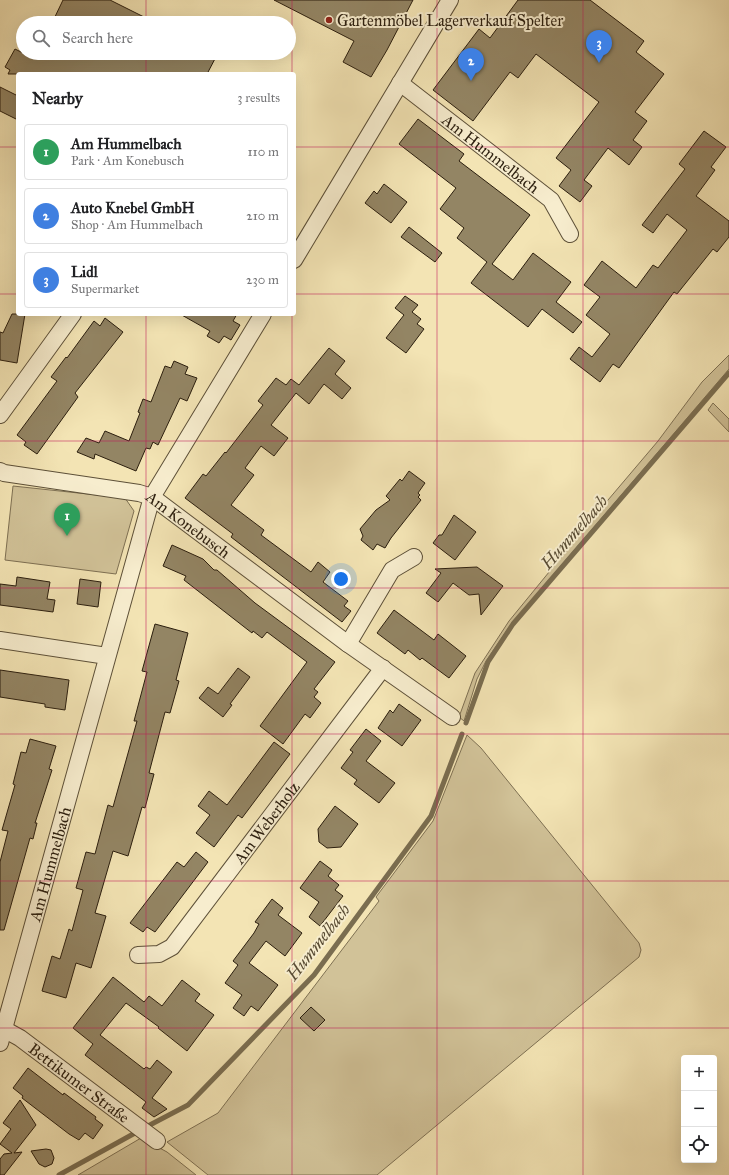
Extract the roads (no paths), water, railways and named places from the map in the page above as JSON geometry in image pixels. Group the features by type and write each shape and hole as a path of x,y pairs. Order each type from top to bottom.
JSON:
{"street":[{"path":"296,257 450,0"},
{"name":"Am Hummelbach","path":"400,83 551,200 570,234"},
{"path":"0,415 72,316"},
{"name":"Am Hummelbach","path":"1,1033 152,497 262,316"},
{"name":"Am Konebusch","path":"0,470 4,473 139,493 152,497 348,644 452,717"},
{"path":"348,644 392,570 414,557"},
{"path":"0,640 107,656"},
{"name":"Am Weberholz","path":"138,955 159,954 172,947 383,668"},
{"name":"Bettikumer Straße","path":"1,1033 20,1038 156,1141"}],"waterway":[{"name":"Hummelbach","path":"466,723 488,662 513,624 729,373"},
{"name":"Hummelbach","path":"146,1127 188,1105 314,975 431,816 462,734"},
{"name":"Hummelbach","path":"59,1175 135,1133"}],"place":[{"name":"Gartenmöbel Lagerverkauf Spelter","path":"329,20"},
{"name":"Lidl","path":"599,63"},
{"name":"Auto Knebel GmbH","path":"471,81"},
{"name":"Am Hummelbach","path":"67,536"}]}
